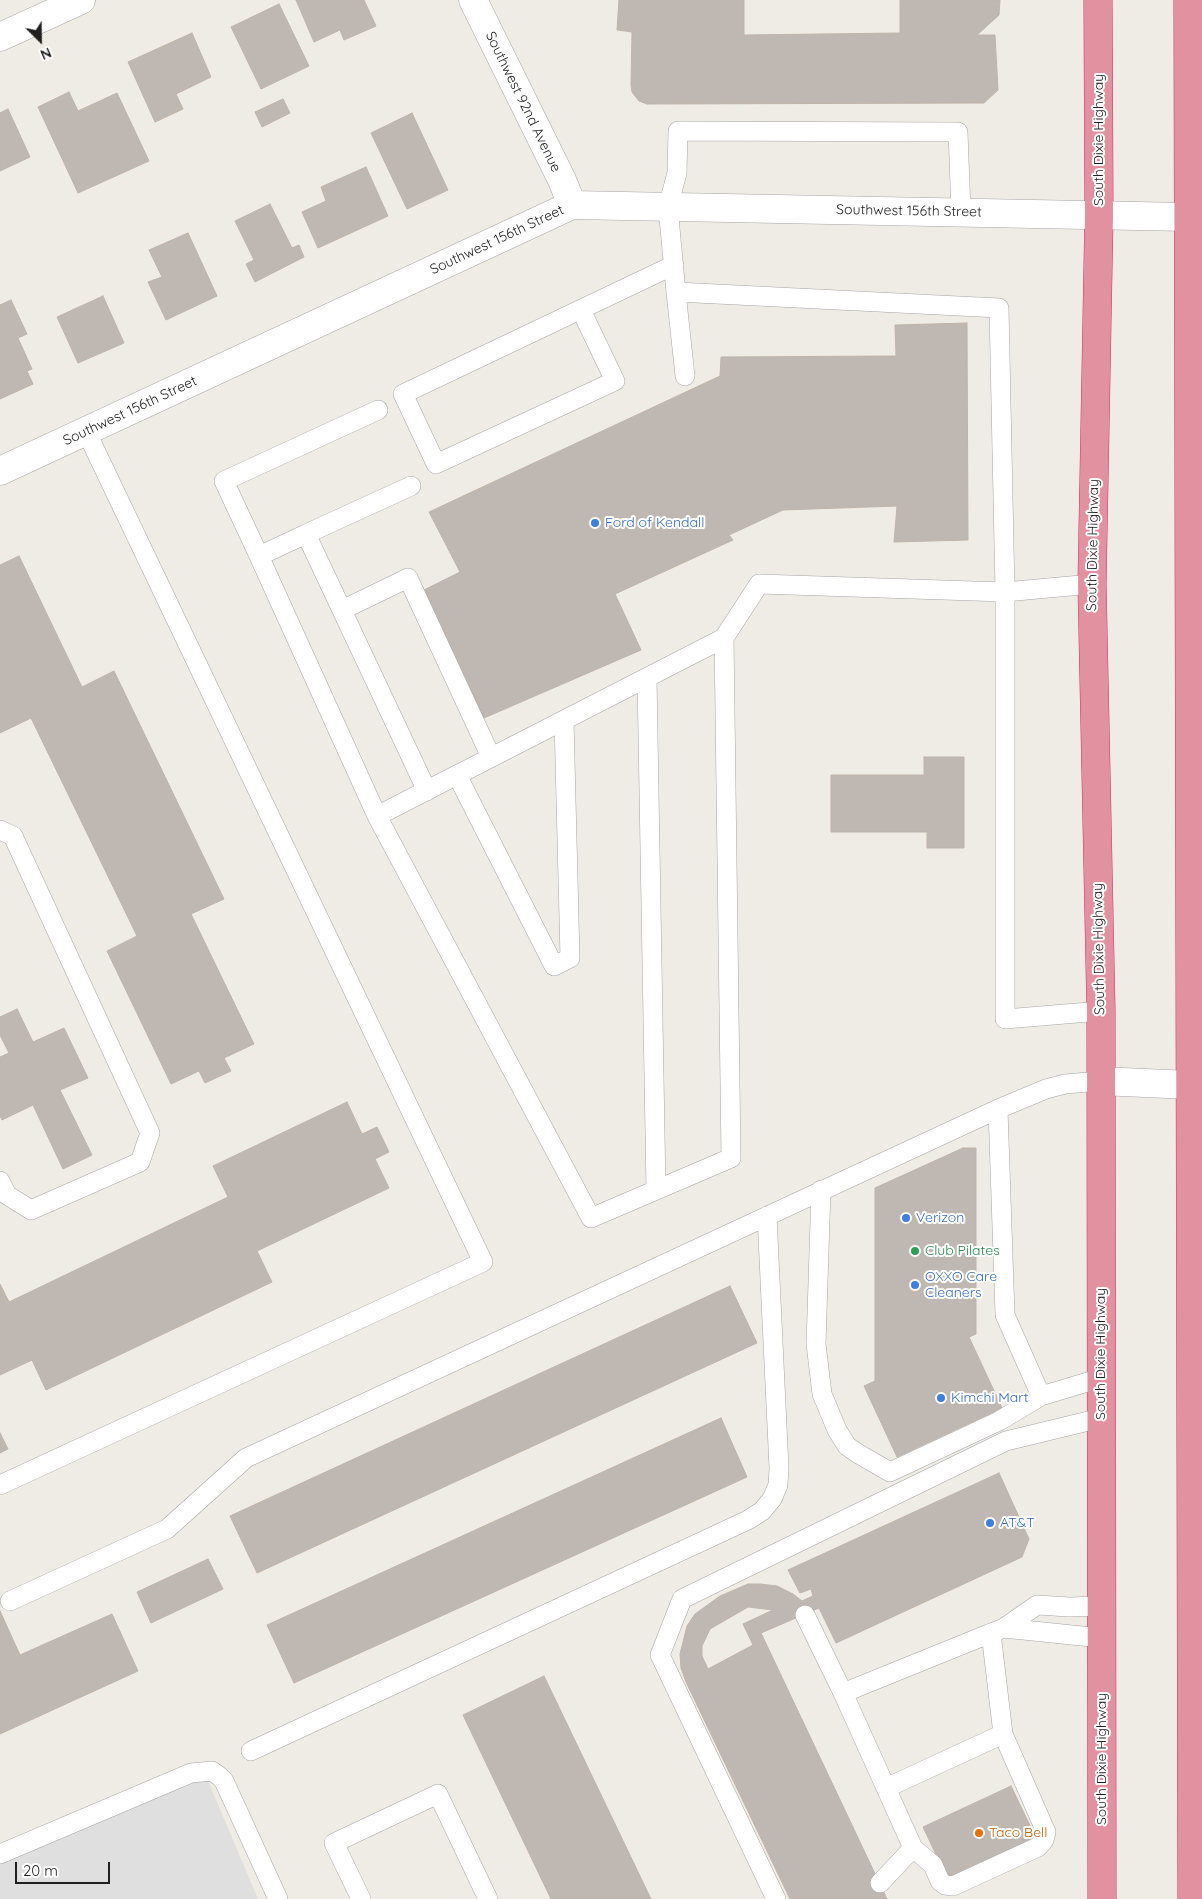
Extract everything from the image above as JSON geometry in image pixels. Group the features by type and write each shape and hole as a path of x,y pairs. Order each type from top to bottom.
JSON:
{"highway":[{"name":"South Dixie Highway","path":"1098,0 1099,214 1092,584 1100,1011 1102,1899"},
{"path":"1188,0 1192,1898"}],"street":[{"path":"0,37 81,0"},
{"name":"Southwest 92nd Avenue","path":"473,0 562,180 572,205"},
{"name":"Southwest 156th Street","path":"0,471 572,205 1188,217"},
{"path":"1100,1081 1190,1085"}],"lane":[{"path":"685,376 668,207 678,173 678,131 958,132 961,212"},
{"path":"581,310 614,381 436,464 403,394 674,265"},
{"path":"676,292 999,308 1005,592 1005,1019 1100,1011"},
{"path":"378,410 224,481 377,816 591,1218 731,1158 724,638"},
{"path":"0,1485 483,1262 86,431"},
{"path":"259,556 411,486"},
{"path":"306,534 426,791"},
{"path":"342,610 408,578 491,757"},
{"path":"377,816 724,638 759,584 1005,592 1092,584"},
{"path":"647,678 656,1190"},
{"path":"457,775 554,966 570,958 564,720"},
{"path":"0,830 13,836 150,1133 140,1162 31,1210 7,1195 0,1181"},
{"path":"10,1601 167,1528 246,1458 998,1109 1046,1089 1065,1084 1100,1081"},
{"path":"998,1109 1005,1315 1041,1396"},
{"path":"821,1190 816,1344 822,1394 836,1430 847,1446 890,1472 999,1421 1041,1396 1101,1378"},
{"path":"251,1751 748,1520 762,1511 772,1499 778,1485 779,1468 767,1216"},
{"path":"776,1899 660,1655 682,1599 1006,1441 1101,1418"},
{"path":"844,1693 997,1630 1037,1605 1101,1606"},
{"path":"805,1615 844,1693 913,1848 933,1866 940,1881 945,1885 953,1886 1038,1847 1044,1840 1046,1832 1003,1734 997,1630"},
{"path":"997,1630 1101,1638"},
{"path":"886,1788 1003,1734"},
{"path":"0,1854 191,1773 212,1771 224,1781 278,1899"},
{"path":"361,1899 334,1842 438,1794 488,1899"},
{"path":"880,1883 913,1848"}],"shaded area":[{"path":"203,1769 258,1899 0,1899 0,1855"}],"building":[{"path":"296,0 364,0 376,26 344,40 340,30 314,42"},
{"path":"619,0 744,0 744,35 900,33 900,0 1000,0 999,15 977,35 995,35 998,90 984,103 647,104 639,101 632,92 632,32 617,30"},
{"path":"279,4 309,66 261,89 231,27"},
{"path":"192,33 211,77 176,94 183,109 155,122 128,62"},
{"path":"69,92 78,111 117,93 149,161 78,193 38,107"},
{"path":"283,99 290,113 262,127 255,112"},
{"path":"8,109 30,157 0,171 0,113"},
{"path":"412,113 448,190 407,209 371,133"},
{"path":"366,167 388,216 318,248 302,212 326,201 321,187"},
{"path":"270,204 292,248 299,245 304,257 255,282 246,264 254,260 235,221"},
{"path":"188,233 217,296 166,320 148,282 162,277 149,250"},
{"path":"103,296 124,343 78,363 57,317"},
{"path":"11,300 27,334 18,338 32,369 27,371 33,384 0,399 0,305"},
{"name":"Ford of Kendall","path":"967,323 968,540 894,542 897,506 783,510 729,535 733,540 615,594 641,650 484,718 422,591 460,572 429,512 720,376 721,357 896,356 895,325"},
{"path":"19,556 82,687 114,671 224,899 191,914 254,1044 224,1058 231,1071 205,1083 199,1071 171,1084 107,951 137,936 31,718 0,733 0,565"},
{"path":"924,757 964,757 964,848 927,848 927,832 831,832 831,775 924,775"},
{"path":"17,1009 33,1042 64,1028 88,1078 60,1090 92,1155 63,1169 33,1105 2,1120 0,1116 0,1057 9,1053 0,1035 0,1017"},
{"path":"347,1102 362,1134 377,1127 389,1152 375,1159 389,1188 257,1251 272,1282 46,1390 32,1360 0,1375 0,1284 9,1302 228,1197 213,1166"},
{"path":"963,1148 976,1148 976,1334 969,1337 1002,1408 897,1457 864,1386 875,1381 875,1188"},
{"path":"730,1286 757,1343 257,1573 230,1516"},
{"path":"721,1418 747,1477 294,1683 267,1625"},
{"path":"0,1433 8,1449 0,1453"},
{"path":"999,1473 1029,1539 1022,1557 836,1643 819,1608 761,1633 887,1899 790,1899 681,1668 680,1654 687,1626 695,1614 720,1596 748,1584 760,1584 777,1586 802,1601 813,1596 811,1589 800,1593 788,1570","holes":["748,1607 773,1610 743,1624 753,1645 708,1669 702,1656 702,1646 710,1629"]},
{"path":"208,1559 223,1589 151,1623 137,1592"},
{"path":"0,1611 20,1655 112,1614 138,1671 0,1734"},
{"path":"544,1676 651,1899 551,1899 463,1715"},
{"name":"Taco Bell","path":"1011,1786 1036,1838 948,1880 923,1827"}],"place":[{"name":"Ford of Kendall","path":"595,523"},
{"name":"Verizon","path":"906,1218"},
{"name":"Club Pilates","path":"915,1251"},
{"name":"OXXO Care Cleaners","path":"915,1285"},
{"name":"Kimchi Mart","path":"941,1398"},
{"name":"AT&T","path":"990,1523"},
{"name":"Taco Bell","path":"979,1833"}]}
